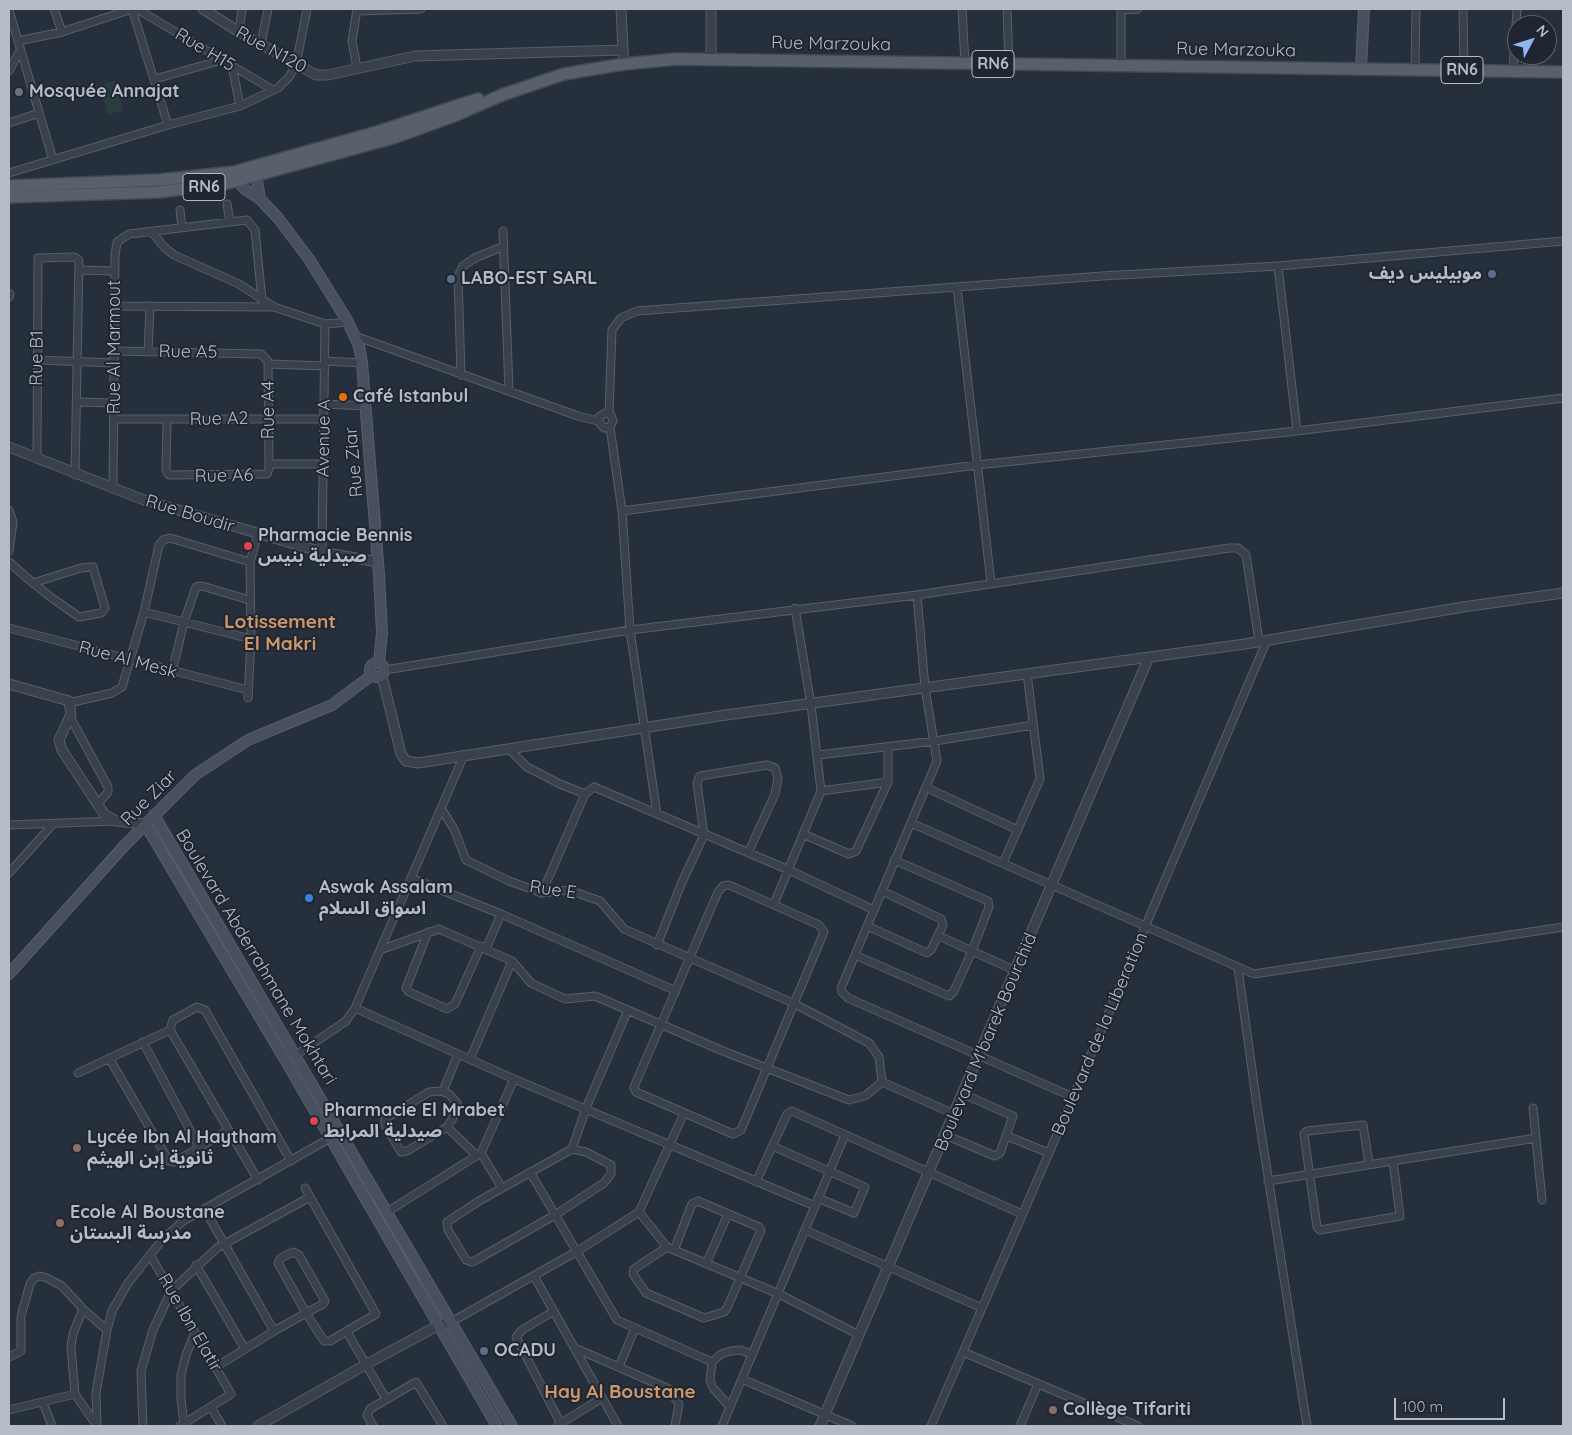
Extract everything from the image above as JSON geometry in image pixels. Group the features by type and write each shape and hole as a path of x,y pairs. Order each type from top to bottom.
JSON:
{"main road":[{"path":"1361,68 1364,9"},
{"name":"Rue Marzouka","path":"624,64 676,59 1361,68"},
{"name":"RN6","path":"256,172 378,132 413,131 462,113 502,95 564,74 624,64"},
{"name":"RN6","path":"1361,68 1563,72"},
{"name":"RN6","path":"9,197 175,191 256,172 393,132 491,95 502,95"},
{"path":"256,172 260,199"},
{"name":"RN6","path":"9,186 236,177"},
{"name":"Rue Ziar","path":"9,974 144,824 189,780 226,753 248,740 332,705 379,671 382,627 378,562 362,363 356,336 309,260 260,199 236,177"},
{"name":"Boulevard Abderrahmane Mokhtari","path":"154,815 512,1426"},
{"name":"Boulevard Abderrahmane Mokhtari","path":"144,824 233,972 497,1426"},
{"path":"205,925 216,918"},
{"path":"233,972 243,966"}],"street":[{"path":"54,9 62,32"},
{"path":"18,42 62,32 132,9 168,125"},
{"name":"Rue H15","path":"137,9 273,90"},
{"name":"Rue N120","path":"203,9 239,32 316,75 328,75 357,68"},
{"path":"239,32 242,9"},
{"path":"261,44 268,9"},
{"path":"9,174 168,125 240,106 283,85 296,65 307,9"},
{"path":"421,9 357,10 352,41 357,68 408,56 623,50"},
{"path":"621,9 624,64"},
{"path":"711,9 711,60"},
{"path":"962,9 965,62"},
{"path":"1007,9 1009,64"},
{"path":"1121,66 1121,9 1138,9"},
{"path":"1415,69 1416,9"},
{"path":"1463,9 1464,70"},
{"path":"1513,71 1517,9"},
{"path":"9,10 19,52 54,160"},
{"path":"9,71 19,52"},
{"path":"155,79 222,60"},
{"path":"232,66 240,106"},
{"path":"9,123 39,113"},
{"path":"227,204 230,222"},
{"path":"180,210 182,227"},
{"path":"262,300 253,225 247,220 152,232 164,247 174,255 239,284 262,300 274,307 325,324 348,322"},
{"path":"503,231 509,390"},
{"name":"Rue Al Marmout","path":"113,489 115,271 117,242 129,234 152,232"},
{"path":"658,814 630,630 622,511 610,427 613,421 609,414 611,334 618,322 627,314 637,311 682,306 957,286 1278,266 1563,240"},
{"path":"461,375 458,276 463,266 475,258 504,246"},
{"name":"Rue B1","path":"37,459 38,258 74,257 79,260 79,270"},
{"path":"1278,266 1297,431"},
{"path":"75,475 78,402 79,270 115,271"},
{"path":"957,286 991,583"},
{"path":"115,306 256,309 274,307"},
{"path":"148,352 150,306"},
{"name":"Avenue A","path":"322,552 325,324"},
{"path":"356,336 461,375 509,390 578,416 598,421 602,428 610,427"},
{"name":"Rue A5","path":"114,350 261,354"},
{"name":"Rue A4","path":"261,354 269,364 269,467"},
{"path":"38,360 114,364"},
{"path":"269,364 362,363"},
{"path":"622,511 977,465 1297,431 1563,398"},
{"path":"78,402 115,403"},
{"path":"324,404 366,406"},
{"path":"598,421 603,414 609,414"},
{"name":"Rue A2","path":"115,419 324,419"},
{"name":"Rue A6","path":"167,420 166,470 168,474 174,476 261,476 267,474 269,467 323,464"},
{"name":"Rue Boudir","path":"10,449 113,489 258,534 322,552 378,562"},
{"path":"9,510 13,522 9,551"},
{"path":"144,612 251,639 250,562 258,534"},
{"path":"9,684 55,696 69,703 118,690 123,685 144,612 159,545 165,539 170,538 250,562"},
{"path":"1263,641 1246,555 1238,548 1144,559 917,595 795,608 630,630 379,671 399,747 404,759 418,763 1027,673 1263,641 1463,607 1563,593"},
{"path":"9,562 33,583 79,617 101,613 105,608 93,567 81,568 33,583"},
{"path":"172,672 192,595 199,586 250,600"},
{"path":"917,595 925,688 935,741 936,761 927,788 894,860 841,988 844,996 1073,1097"},
{"path":"774,904 821,791 811,705 795,608"},
{"name":"Rue Al Mesk","path":"9,628 248,694 251,639"},
{"name":"Boulevard de la Liberation","path":"930,1426 1073,1097 1263,641"},
{"name":"Boulevard M'barek Bourchid","path":"820,1426 980,1057 1149,657"},
{"path":"1003,863 1040,779 1027,673"},
{"path":"69,703 70,718 108,787 108,792 97,805"},
{"path":"70,718 60,738 60,746 97,805 104,814 116,821"},
{"path":"818,755 935,741 1032,725"},
{"path":"803,834 846,853 855,852 888,782 888,747"},
{"path":"509,749 527,767 585,794"},
{"path":"296,1055 346,1021 355,1008 442,810 464,755"},
{"path":"657,944 682,882 704,835 697,783 699,777 772,766 776,770 778,778 775,794 748,853"},
{"path":"821,791 888,782"},
{"path":"542,892 585,794 590,788 595,788 789,870 874,910"},
{"path":"927,788 1018,830"},
{"name":"Rue E","path":"442,810 454,829 466,860 509,881 542,892 575,891 600,901 624,929 793,1003 869,1043 879,1058 882,1082"},
{"path":"9,825 116,821 144,824"},
{"path":"911,823 1254,974 1563,927"},
{"path":"9,873 53,824"},
{"path":"855,956 949,996 953,993 972,951 989,907 988,901 894,860"},
{"path":"9,865 17,864"},
{"path":"411,878 500,914 676,991"},
{"path":"723,886 736,886 774,904 819,925 824,930 741,1130 730,1134 635,1090 635,1083 659,1024 676,991 718,892 723,886"},
{"path":"867,926 927,953 932,950 944,925 941,919 882,891"},
{"path":"428,932 406,988 409,992 447,1009 455,1004 500,914"},
{"path":"380,950 439,928 512,961 531,983 562,998 570,1000 595,996 659,1024 849,1100 865,1096 882,1082 954,1114"},
{"path":"939,936 1016,971"},
{"path":"470,1059 512,961"},
{"path":"1238,968 1268,1181 1306,1426"},
{"path":"258,1180 170,1030 173,1020 196,1007 205,1010 292,1161"},
{"path":"355,1008 514,1079 815,1206"},
{"path":"572,1149 608,1162 612,1170 601,1186 478,1259 468,1262 448,1230 447,1222 502,1188 572,1149 586,1108 628,1010"},
{"path":"78,1073 170,1030"},
{"path":"143,1042 199,1147"},
{"path":"444,1091 458,1054"},
{"path":"109,1058 169,1161 175,1162 228,1130"},
{"path":"387,1212 479,1155 514,1079"},
{"path":"444,1091 450,1094 457,1103 456,1110 447,1127 404,1152 398,1149 384,1121 429,1092 444,1091"},
{"path":"945,1135 995,1156 1000,1153 1013,1116 963,1094"},
{"path":"1533,1108 1542,1200"},
{"path":"756,1182 790,1111 1022,1214"},
{"path":"258,1426 365,1365 439,1326 451,1322 534,1276 639,1212 684,1113"},
{"path":"1369,1164 1363,1125 1307,1132 1303,1138 1317,1227 1324,1231 1400,1216 1393,1160"},
{"path":"447,1127 479,1155 502,1188"},
{"path":"97,1426 96,1393 112,1311 128,1283 163,1239 183,1221 341,1132"},
{"path":"722,1426 845,1135"},
{"path":"1007,1136 1049,1153"},
{"path":"1268,1181 1536,1138"},
{"path":"772,1146 864,1186 856,1211 851,1214 818,1198"},
{"path":"530,1172 617,1320 712,1362"},
{"path":"216,1367 274,1331 306,1313 323,1304 325,1299 299,1255 295,1252 281,1258 278,1263 306,1313 324,1341 330,1341 374,1316 376,1310 306,1188"},
{"path":"143,1426 140,1395 143,1364 153,1330 171,1291 196,1265 224,1244 310,1197"},
{"path":"698,1201 759,1227 761,1230 724,1312 701,1318 646,1293 633,1274 634,1268 670,1248 694,1202 698,1201"},
{"path":"205,1210 274,1331"},
{"path":"639,1212 670,1248 779,1294 859,1335"},
{"path":"706,1264 728,1214"},
{"path":"805,1230 982,1308"},
{"name":"Rue Ibn Elatir","path":"150,1255 230,1391 229,1397 211,1408"},
{"path":"196,1265 245,1349"},
{"path":"9,1356 21,1351 23,1307 30,1284 34,1278 40,1276 62,1286 83,1312 107,1330"},
{"path":"534,1276 618,1426"},
{"path":"554,1311 522,1330 516,1337 559,1425 602,1398"},
{"path":"83,1312 71,1347 75,1394 97,1426"},
{"path":"618,1368 635,1328"},
{"path":"347,1332 386,1399"},
{"path":"195,1333 186,1355 182,1375 180,1399 182,1425 211,1408 222,1426"},
{"path":"576,1350 669,1389 679,1404 675,1426"},
{"path":"730,1407 714,1388 710,1380 712,1362 721,1354 731,1351 740,1350 752,1354"},
{"path":"963,1352 1138,1426"},
{"path":"742,1379 852,1426"},
{"path":"373,1426 368,1412 416,1382 443,1426"},
{"path":"1020,1426 1038,1384"},
{"path":"9,1410 75,1394"},
{"path":"44,1403 52,1426"},
{"path":"1113,1426 1117,1417"}],"shaded area":[{"path":"115,81 123,110 108,115 99,85"}],"place":[{"name":"Mosquée Annajat","path":"19,92"},
{"name":"موبيليس ديف","path":"1492,274"},
{"name":"LABO-EST SARL","path":"451,279"},
{"name":"Café Istanbul","path":"343,397"},
{"name":"Pharmacie Bennis صيدلية بنيس","path":"248,546"},
{"name":"Aswak Assalam اسواق السلام","path":"309,898"},
{"name":"Pharmacie El Mrabet صيدلية المرابط","path":"314,1121"},
{"name":"Lycée Ibn Al Haytham ثانوية إبن الهيثم","path":"77,1148"},
{"name":"Ecole Al Boustane مدرسة البستان","path":"60,1223"},
{"name":"OCADU","path":"484,1351"},
{"name":"Collège Tifariti","path":"1053,1410"}],"district":[{"name":"Lotissement El Makri","path":"280,633"},
{"name":"Hay Al Boustane","path":"620,1392"}]}
